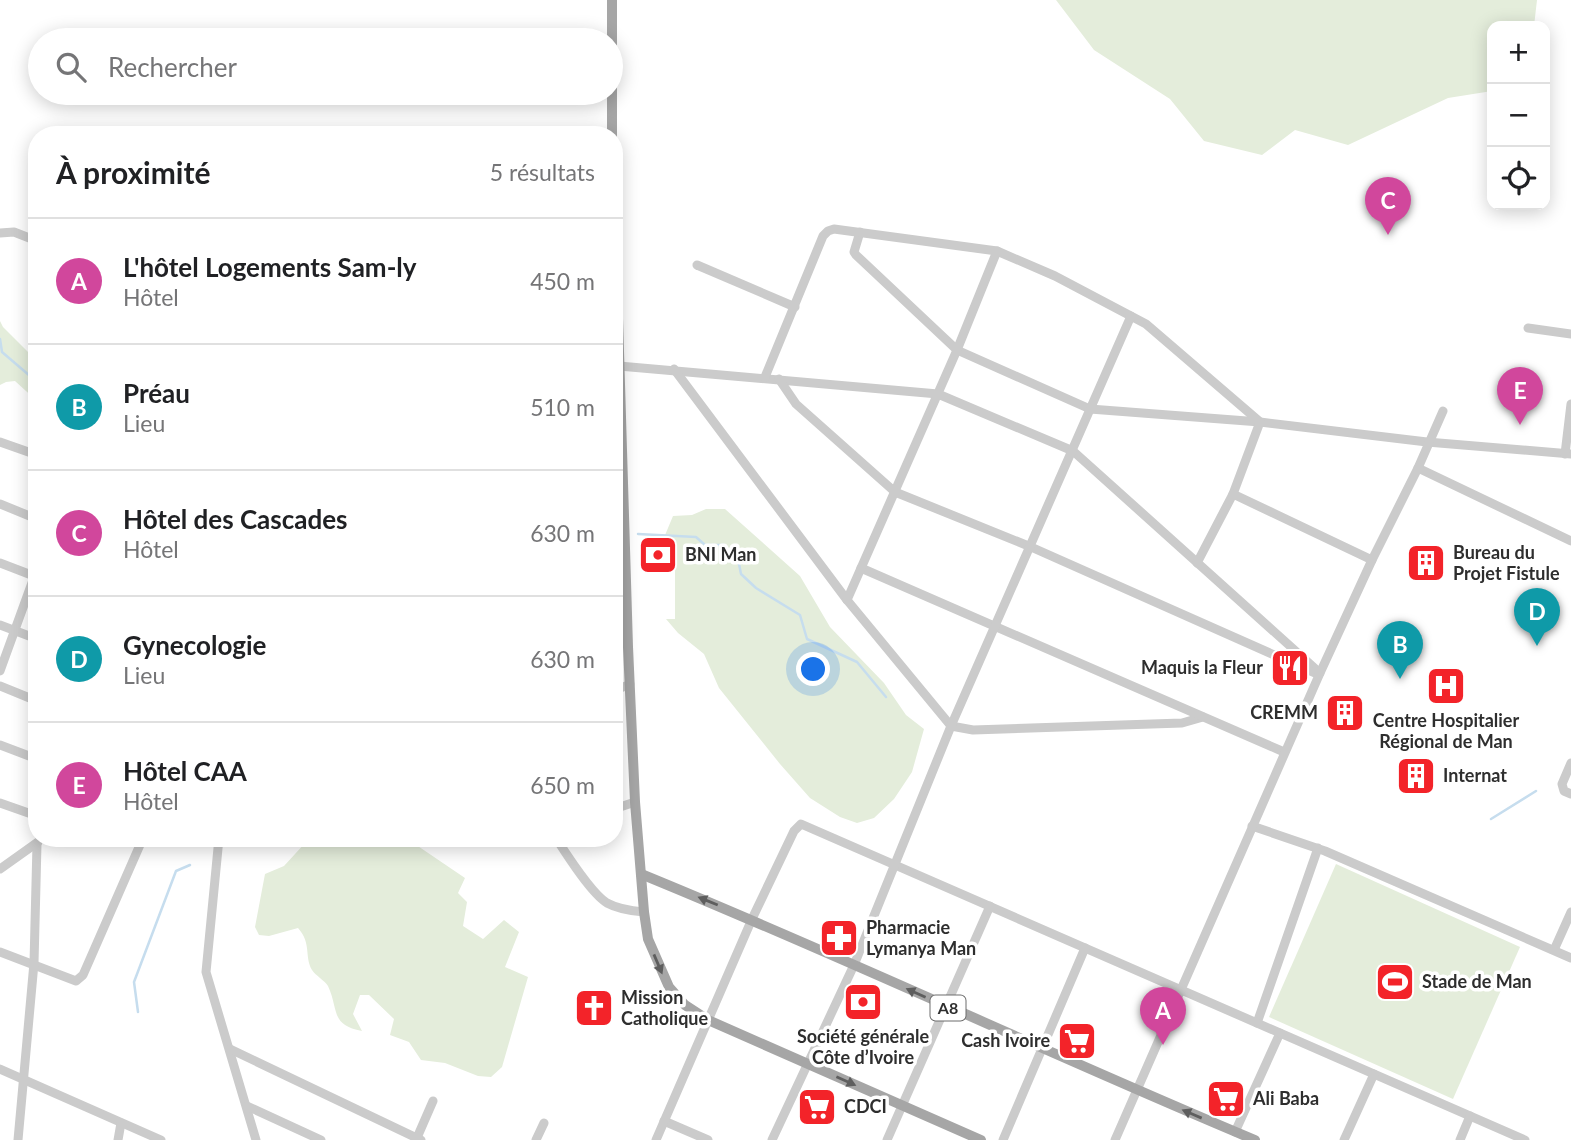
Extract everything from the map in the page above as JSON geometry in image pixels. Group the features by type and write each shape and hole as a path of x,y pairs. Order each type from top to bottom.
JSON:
{"main road":[{"path":"612,0 612,28"},
{"path":"612,105 612,126"},
{"path":"623,575 635,802 644,912 648,939 669,988 685,1005 708,1020 981,1140"},
{"name":"A8","path":"641,874 752,919 1233,1136 1255,1140"}],"street":[{"path":"765,377 824,236 834,229 997,251 1055,276 1146,324 1260,422"},
{"path":"0,233 15,232 28,237"},
{"path":"860,232 854,252 856,255 957,350 1090,409 1260,422 1427,442 1568,454 1571,404"},
{"path":"847,600 957,350 997,251"},
{"path":"697,265 795,307"},
{"path":"772,1140 854,965 951,726 1131,316"},
{"path":"1528,328 1571,334"},
{"path":"623,366 938,394 1073,451 1320,674"},
{"path":"674,369 847,600 951,726 974,730 1182,723 1203,717"},
{"path":"779,379 796,404 895,492 1031,547 1320,674"},
{"path":"1115,1140 1284,752 1443,411"},
{"path":"1198,563 1233,494 1260,422"},
{"path":"0,442 28,452"},
{"path":"1418,468 1571,541"},
{"path":"1233,494 1372,560"},
{"path":"0,504 28,515"},
{"path":"0,564 28,571"},
{"path":"861,568 1284,752"},
{"path":"0,671 28,596"},
{"path":"0,625 28,636"},
{"path":"623,687 630,684"},
{"path":"0,686 28,697"},
{"path":"0,745 28,756"},
{"path":"1571,763 1562,783 1564,791 1571,794"},
{"path":"623,806 635,802"},
{"path":"0,803 28,813"},
{"path":"656,1140 752,919 799,824 897,864 1525,1140"},
{"path":"1252,826 1318,848 1571,958"},
{"path":"0,869 31,847"},
{"path":"18,1140 34,963 39,847"},
{"path":"0,952 76,981 83,975 139,847"},
{"path":"218,847 206,972 256,1140"},
{"path":"563,847 597,894 607,903 628,911 644,912"},
{"path":"1257,1023 1318,848"},
{"path":"887,1140 990,906"},
{"path":"1554,950 1571,912"},
{"path":"1003,1140 1086,948"},
{"path":"1233,1136 1280,1033"},
{"path":"230,1049 418,1139 433,1101"},
{"path":"0,1069 161,1140"},
{"path":"1344,1140 1374,1074"},
{"path":"247,1106 321,1140"},
{"path":"1460,1140 1470,1116"},
{"path":"664,1121 708,1140"},
{"path":"118,1140 121,1123"},
{"path":"536,1140 544,1123"}],"green space":[{"path":"1056,0 1537,0 1535,21 1487,21 1487,92 1448,98 1348,145 1295,130 1262,155 1204,141 1170,99 1094,50"},
{"path":"0,321 28,352 28,393 15,381 0,385"},
{"path":"706,509 725,509 800,576 830,627 884,683 906,715 924,729 912,772 894,799 874,818 857,823 840,817 810,798 719,688 704,654 678,633 666,619 675,619 675,541 663,540 673,516 692,515"},
{"path":"301,847 419,847 465,878 458,893 467,902 463,926 483,939 504,920 519,932 505,967 528,977 502,1067 491,1077 478,1076 445,1063 421,1060 409,1042 390,1035 394,1019 369,995 360,995 353,1014 362,1031 345,1025 337,1015 328,986 312,970 305,939 298,928 269,936 259,935 255,927 265,874 284,866"},
{"name":"Stade de Man","path":"1336,864 1520,947 1453,1099 1269,1017"}],"waterway":[{"path":"0,339 2,352 28,374"},
{"path":"638,534 696,537 705,545 724,545 727,554 738,559 741,574 756,588 800,615 807,639 857,662 886,697"},
{"path":"1491,819 1536,791"},
{"path":"138,1012 134,982 176,871 190,865"}],"place":[{"name":"Hôtel des Cascades","path":"1388,235"},
{"name":"Hôtel CAA","path":"1520,425"},
{"name":"BNI Man","path":"658,555"},
{"name":"Bureau du Projet Fistule","path":"1426,563"},
{"name":"Gynecologie","path":"1537,646"},
{"name":"Maquis la Fleur","path":"1290,668"},
{"name":"Préau","path":"1400,679"},
{"name":"Centre Hospitalier Régional de Man","path":"1446,686"},
{"name":"CREMM","path":"1345,713"},
{"name":"Internat","path":"1416,776"},
{"name":"Pharmacie Lymanya Man","path":"839,938"},
{"name":"Stade de Man","path":"1395,982"},
{"name":"Société générale Côte d’Ivoire","path":"863,1002"},
{"name":"Mission Catholique","path":"594,1008"},
{"name":"Cash Ivoire","path":"1077,1041"},
{"name":"L'hôtel Logements Sam-ly","path":"1163,1045"},
{"name":"Ali Baba","path":"1226,1099"},
{"name":"CDCI","path":"817,1107"}]}
